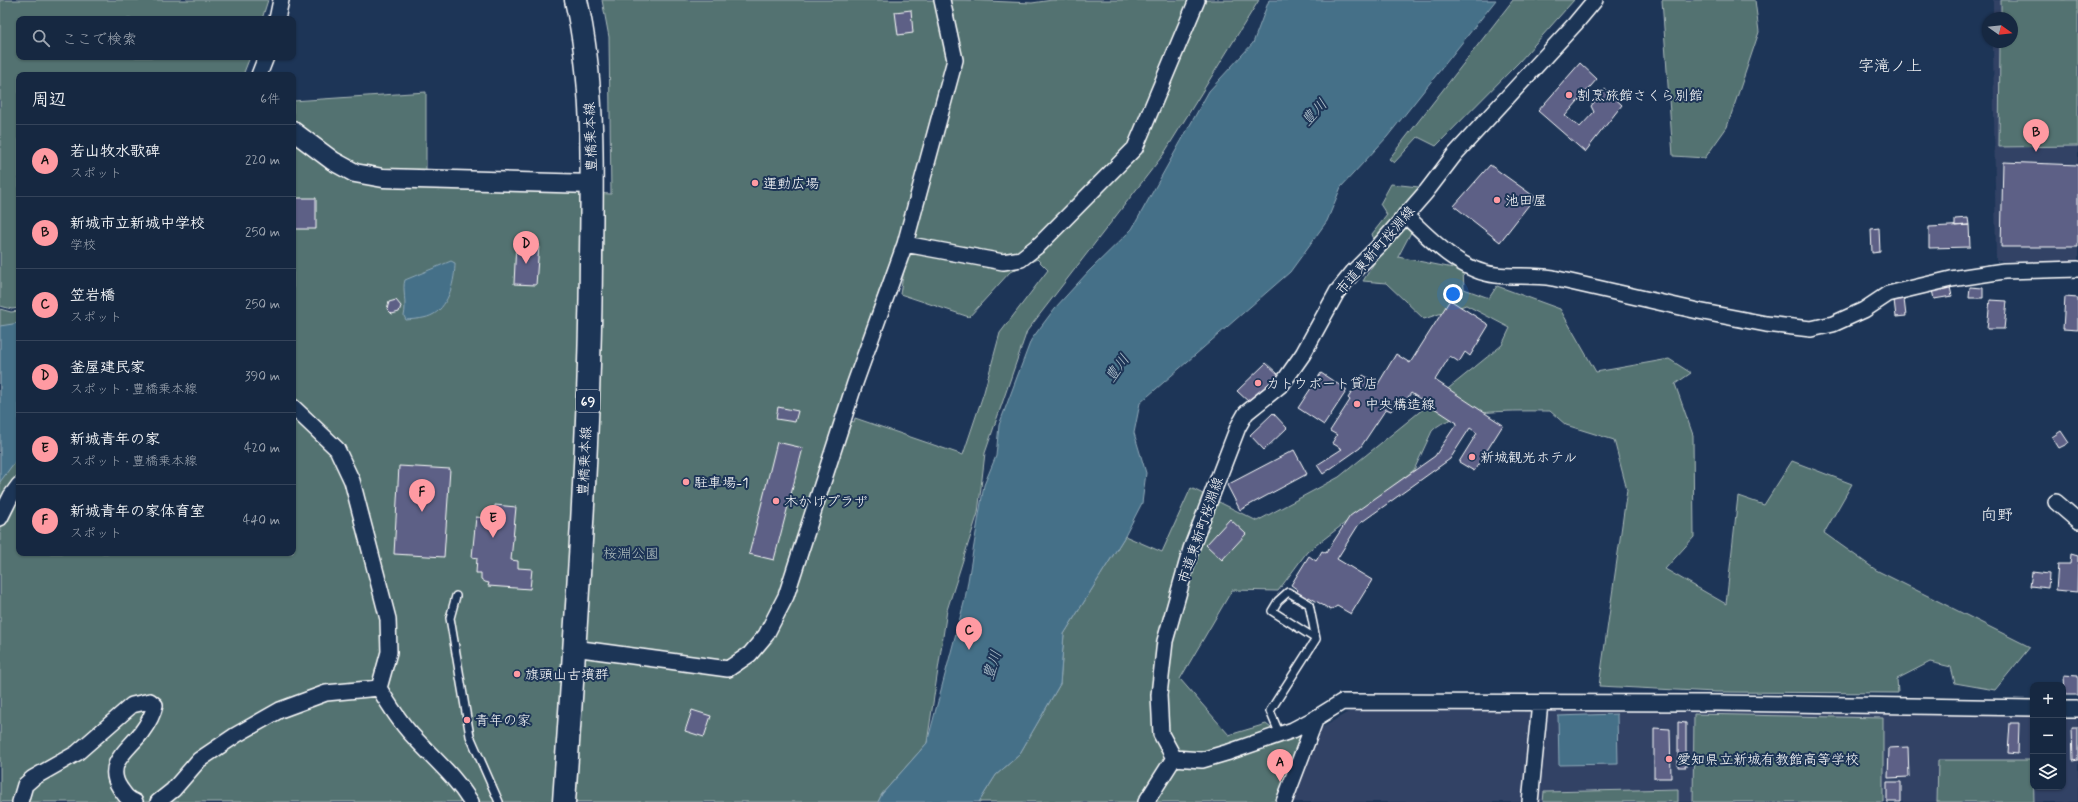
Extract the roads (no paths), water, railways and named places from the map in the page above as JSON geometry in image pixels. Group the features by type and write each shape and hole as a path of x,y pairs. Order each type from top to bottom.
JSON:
{"main road":[{"name":"豊橋乗本線","path":"564,802 591,338 592,184 586,50 576,0"}],"street":[{"path":"278,16 281,0"},
{"path":"574,648 728,669 750,654 766,635 786,596 855,383 905,244 955,60 942,0"},
{"path":"905,244 1003,262 1021,259 1040,244 1135,148 1197,0"},
{"name":"市道東新町桜淵線","path":"1174,758 1161,734 1159,695 1165,641 1191,549 1238,427 1246,413 1282,384 1303,354 1337,292 1426,192 1456,154 1575,24 1594,0"},
{"path":"260,72 265,60"},
{"path":"296,133 334,161 355,173 383,178 592,184"},
{"path":"1405,216 1450,256 1474,268 1494,275 1536,275 1698,311 1766,324 1811,329 1833,324 1857,313 1888,294 1951,279 2004,271 2078,268"},
{"path":"296,410 337,449 352,481 388,620 389,652 386,670 379,688"},
{"path":"0,518 16,489"},
{"path":"2056,502 2078,521"},
{"path":"158,802 173,790 198,760 236,735 280,710 326,693 379,688"},
{"path":"379,688 393,711 412,735 447,770 471,802"},
{"path":"20,802 25,786 33,778 77,753 132,705 150,701 155,705 153,713 141,733 120,755 114,769 117,784 127,799 135,802"},
{"path":"1146,802 1174,758 1202,760 1280,735 1316,718 1342,702 2030,708"},
{"path":"1530,802 1540,703"},
{"path":"2066,708 2078,709"},
{"path":"1284,802 1316,718"}],"lane":[{"path":"1280,735 1270,711 1316,639 1309,604 1288,592 1278,601 1272,611 1316,639"},
{"path":"456,596 450,618 470,736 499,802"}],"water":[{"name":"豊川","path":"1269,0 1496,0 1387,137 1341,187 1327,221 1290,272 1140,403 1134,433 1146,473 1142,503 1125,536 1064,634 1060,684 1019,755 996,775 979,802 878,802 882,794 927,743 965,599 984,485 996,456 999,425 1031,340 1055,308 1089,271 1132,229 1209,91 1253,43"},
{"path":"451,261 455,263 454,277 450,292 444,305 431,316 406,320 404,316 405,280"},
{"path":"16,323 16,460 0,482 0,326"},
{"path":"1617,714 1618,764 1559,765 1558,716"}],"place":[{"name":"割烹旅館さくら別館","path":"1569,95"},
{"name":"新城市立新城中学校","path":"2036,152"},
{"name":"運動広場","path":"755,183"},
{"name":"池田屋","path":"1497,200"},
{"name":"釜屋建民家","path":"526,264"},
{"name":"カトウボート貸店","path":"1258,383"},
{"name":"中央構造線","path":"1357,404"},
{"name":"新城観光ホテル","path":"1472,457"},
{"name":"駐車場-1","path":"686,482"},
{"name":"木かげプラザ","path":"776,501"},
{"name":"新城青年の家体育室","path":"422,512"},
{"name":"新城青年の家","path":"493,538"},
{"name":"笠岩橋","path":"969,650"},
{"name":"旗頭山古墳群","path":"517,674"},
{"name":"青年の家","path":"467,720"},
{"name":"愛知県立新城有教館高等学校","path":"1669,759"},
{"name":"若山牧水歌碑","path":"1280,782"}],"district":[{"name":"字滝ノ上","path":"1890,65"},
{"name":"向野","path":"1997,514"}],"park label":[{"name":"桜淵公園","path":"631,553"}]}
